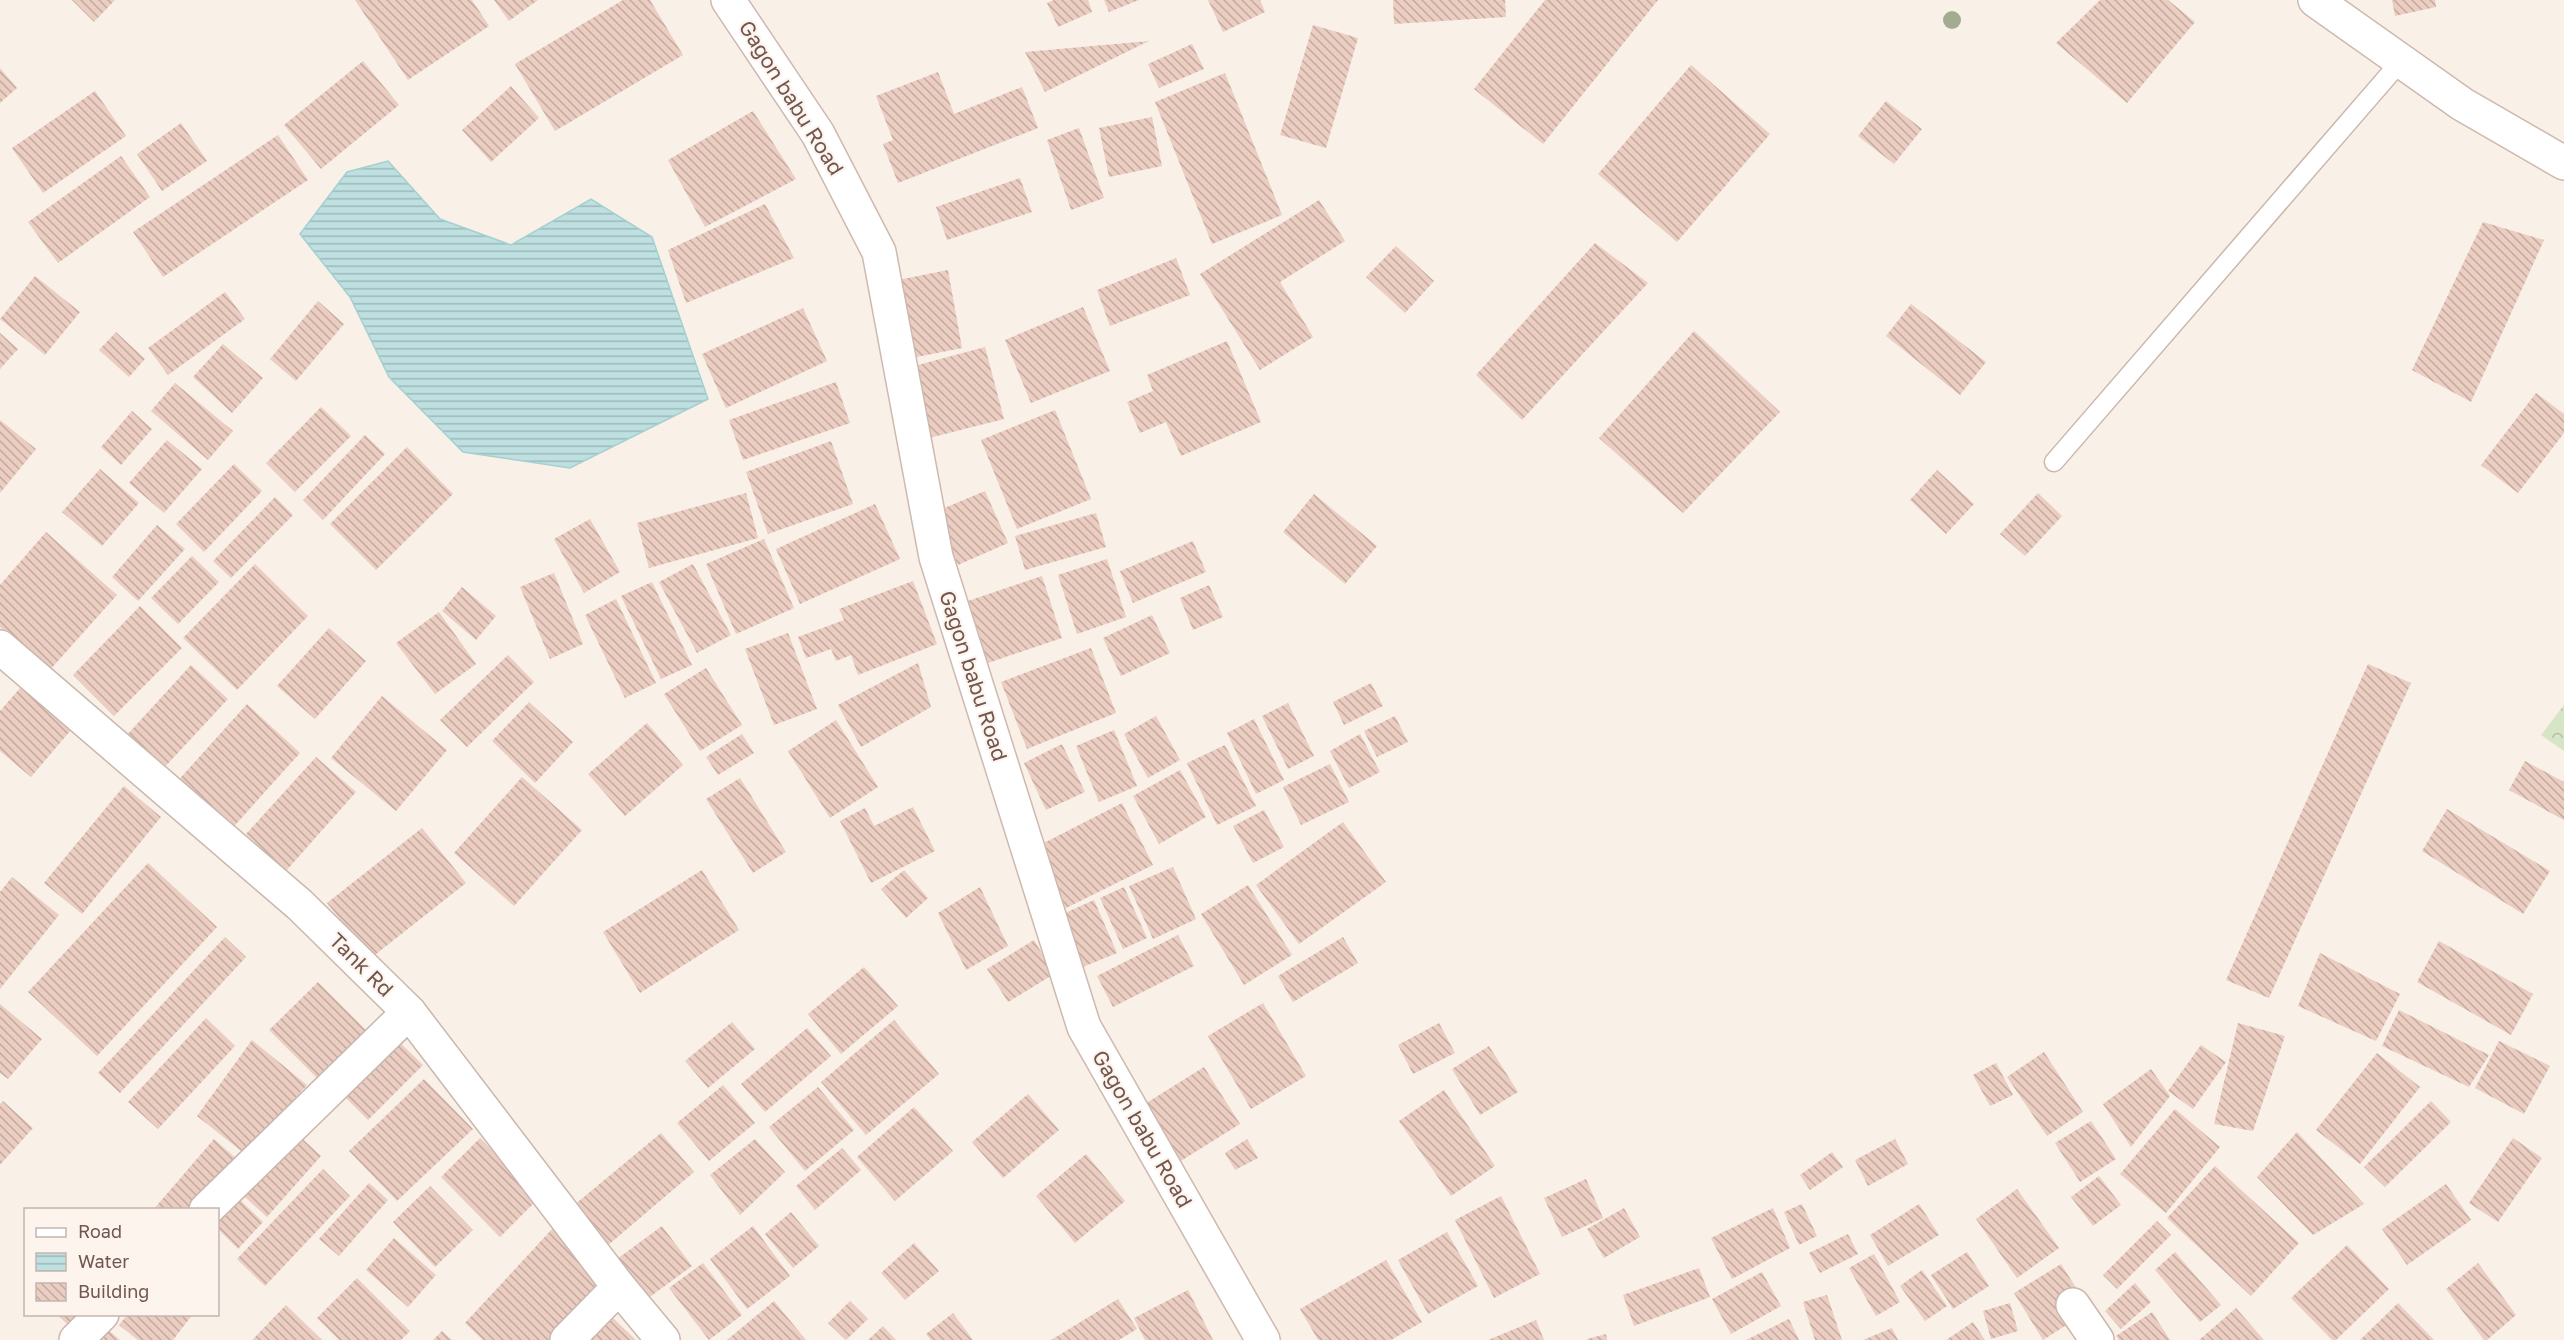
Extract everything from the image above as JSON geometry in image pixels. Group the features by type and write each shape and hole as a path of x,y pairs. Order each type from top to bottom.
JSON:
{"street":[{"name":"Gagon babu Road","path":"728,0 818,134 879,252 936,557 1084,1027 1263,1340"},
{"path":"2315,0 2462,104 2564,163"},
{"name":"Tank Rd","path":"0,647 300,905 409,1012 619,1287 663,1340"},
{"path":"207,1208 409,1012"},
{"path":"567,1340 619,1287"},
{"path":"2073,1305 2097,1340"},
{"path":"76,1340 100,1316"}],"lane":[{"path":"2054,462 2401,61"}],"green space":[{"path":"2564,705 2564,751 2541,735"}],"water":[{"path":"388,161 440,219 511,245 591,199 652,237 708,399 570,468 463,452 389,377 350,297 300,234 347,172"}],"building":[{"path":"72,0 115,0 94,22"},
{"path":"355,0 472,0 489,26 408,80"},
{"path":"494,0 538,0 509,21"},
{"path":"623,0 650,0 683,55 555,131 515,64"},
{"path":"1054,0 1088,0 1092,12 1058,27 1047,3"},
{"path":"1104,0 1139,0 1109,12"},
{"path":"1208,0 1260,0 1265,12 1223,32"},
{"path":"1393,0 1505,0 1506,17 1394,24"},
{"path":"1545,0 1658,0 1543,144 1474,89"},
{"path":"2100,0 2168,0 2195,22 2127,103 2056,43"},
{"path":"2392,0 2435,0 2436,7 2395,16"},
{"path":"1313,25 1358,38 1326,148 1280,135"},
{"path":"1149,41 1045,92 1025,52"},
{"path":"1192,44 1204,69 1159,88 1148,64"},
{"path":"363,61 399,105 321,169 284,125"},
{"path":"1691,65 1770,134 1677,242 1598,174"},
{"path":"0,68 17,88 0,103"},
{"path":"938,72 954,114 1022,87 1038,128 898,183 883,144 893,140 876,96"},
{"path":"1225,73 1282,215 1212,244 1155,102"},
{"path":"511,86 539,118 491,162 462,130"},
{"path":"95,91 126,136 43,193 12,148"},
{"path":"1886,101 1922,129 1894,164 1858,136"},
{"path":"753,111 796,179 705,227 668,160"},
{"path":"1152,117 1162,166 1109,177 1099,128"},
{"path":"181,123 207,161 162,191 137,154"},
{"path":"1079,128 1104,198 1071,210 1047,140"},
{"path":"278,135 308,180 163,277 133,232"},
{"path":"121,156 150,197 58,263 28,222"},
{"path":"1020,178 1032,212 947,240 936,207"},
{"path":"1319,200 1345,241 1280,282 1313,337 1260,370 1200,274"},
{"path":"765,204 794,258 686,303 668,250"},
{"path":"2483,222 2544,240 2471,402 2412,370"},
{"path":"1595,243 1648,283 1522,420 1476,375"},
{"path":"1396,246 1434,281 1405,313 1366,277"},
{"path":"1176,258 1190,295 1110,326 1097,290"},
{"path":"948,270 962,348 912,358 898,280"},
{"path":"35,276 80,312 45,355 0,319"},
{"path":"225,292 245,319 168,375 148,348"},
{"path":"318,301 344,324 296,381 270,359"},
{"path":"1911,304 1986,362 1960,395 1886,336"},
{"path":"1083,307 1110,371 1031,403 1005,340"},
{"path":"803,308 827,361 726,408 702,354"},
{"path":"1694,331 1780,412 1683,513 1599,438"},
{"path":"116,332 145,359 129,377 99,350"},
{"path":"0,333 18,349 0,369"},
{"path":"1227,341 1261,422 1181,456 1166,422 1140,433 1127,402 1153,391 1147,375"},
{"path":"223,344 263,378 232,413 193,377"},
{"path":"985,347 1004,419 925,439 907,368"},
{"path":"836,382 850,423 743,460 729,420"},
{"path":"175,383 233,431 208,460 151,411"},
{"path":"2536,393 2564,414 2564,433 2518,493 2481,465"},
{"path":"321,407 351,436 295,492 266,463"},
{"path":"1055,410 1091,499 1017,529 981,440"},
{"path":"132,411 152,429 121,465 101,447"},
{"path":"0,420 36,449 0,493"},
{"path":"365,435 385,454 323,520 303,500"},
{"path":"167,440 202,469 164,513 129,483"},
{"path":"831,441 853,504 768,534 746,472"},
{"path":"407,447 453,494 376,570 330,524"},
{"path":"234,464 262,491 204,552 176,524"},
{"path":"100,469 139,503 102,546 62,512"},
{"path":"1937,470 1974,504 1946,534 1910,500"},
{"path":"985,491 1008,543 958,565 935,512"},
{"path":"746,493 758,538 649,568 637,523"},
{"path":"2038,493 2062,516 2025,556 2000,534"},
{"path":"1314,494 1377,546 1345,584 1283,532"},
{"path":"275,497 293,515 231,578 213,561"},
{"path":"875,504 900,559 800,604 776,549"},
{"path":"1096,513 1106,547 1025,570 1015,536"},
{"path":"590,519 620,572 584,593 554,539"},
{"path":"157,525 185,549 138,601 112,577"},
{"path":"46,532 117,595 49,671 0,627 0,585"},
{"path":"764,539 794,608 736,634 706,564"},
{"path":"1193,541 1206,572 1133,603 1120,571"},
{"path":"192,556 219,582 178,624 151,598"},
{"path":"1107,559 1126,617 1077,634 1058,575"},
{"path":"255,564 308,616 237,690 183,638"},
{"path":"693,564 731,635 697,653 659,582"},
{"path":"554,573 583,644 550,659 520,587"},
{"path":"1042,576 1062,638 988,663 968,601"},
{"path":"913,581 937,644 858,675 851,655 836,661 831,649 806,658 798,637 844,620 839,609"},
{"path":"652,582 692,665 661,679 621,596"},
{"path":"1209,585 1223,617 1193,630 1180,598"},
{"path":"462,587 496,616 476,640 442,611"},
{"path":"616,599 656,683 625,698 585,615"},
{"path":"140,606 182,648 114,716 73,675"},
{"path":"439,612 476,664 435,694 396,643"},
{"path":"1152,615 1170,653 1121,676 1103,638"},
{"path":"329,628 366,661 315,719 277,686"},
{"path":"788,633 817,709 774,725 745,649"},
{"path":"1091,648 1116,713 1027,749 1001,682"},
{"path":"508,655 534,682 467,747 440,720"},
{"path":"918,663 931,707 861,747 838,705"},
{"path":"2368,664 2411,683 2269,998 2226,980"},
{"path":"191,665 228,699 162,770 125,737"},
{"path":"706,668 742,725 700,751 664,694"},
{"path":"1371,683 1383,706 1344,725 1333,702"},
{"path":"21,687 71,730 31,777 0,751 0,711"},
{"path":"382,696 447,750 396,811 331,758"},
{"path":"529,702 573,742 535,783 492,741"},
{"path":"1288,703 1314,756 1288,769 1262,716"},
{"path":"247,704 300,753 228,833 174,785"},
{"path":"1156,716 1180,760 1148,778 1124,734"},
{"path":"1395,716 1408,742 1377,757 1364,731"},
{"path":"1254,719 1284,780 1256,794 1227,733"},
{"path":"836,720 878,787 830,818 788,751"},
{"path":"647,723 683,765 625,816 588,774"},
{"path":"1114,730 1137,786 1099,802 1076,746"},
{"path":"742,734 754,753 718,775 706,757"},
{"path":"1360,734 1380,772 1349,788 1330,751"},
{"path":"1062,744 1085,792 1046,810 1024,763"},
{"path":"1225,745 1256,806 1217,825 1187,763"},
{"path":"316,757 356,792 286,871 246,834"},
{"path":"2525,761 2564,782 2564,820 2509,790"},
{"path":"1330,764 1349,802 1301,825 1283,787"},
{"path":"1180,770 1206,817 1159,844 1133,796"},
{"path":"522,777 582,830 514,906 454,853"},
{"path":"740,778 786,852 753,873 706,799"},
{"path":"124,786 161,817 82,914 44,883"},
{"path":"1122,803 1153,865 1066,908 1036,847"},
{"path":"913,807 935,851 871,883 840,821 865,808 874,826"},
{"path":"2447,809 2550,871 2523,914 2422,851"},
{"path":"1264,810 1284,847 1253,863 1233,826"},
{"path":"1343,822 1386,882 1299,944 1256,885"},
{"path":"422,828 466,883 371,958 327,903"},
{"path":"148,863 217,927 97,1056 28,992"},
{"path":"1173,867 1196,919 1153,939 1129,886"},
{"path":"702,870 739,930 640,993 603,932"},
{"path":"904,870 928,898 906,918 881,889"},
{"path":"12,877 59,915 0,989 0,892"},
{"path":"1248,885 1292,955 1244,985 1201,914"},
{"path":"980,887 1008,946 966,970 938,913"},
{"path":"1124,887 1147,938 1123,949 1100,898"},
{"path":"1094,900 1117,953 1078,969 1056,917"},
{"path":"1178,935 1194,966 1113,1007 1097,976"},
{"path":"225,937 246,957 120,1093 98,1073"},
{"path":"1343,937 1358,963 1293,1002 1278,976"},
{"path":"1034,940 1054,974 1008,1002 987,969"},
{"path":"2439,941 2533,994 2511,1035 2417,982"},
{"path":"2320,953 2400,994 2376,1041 2298,1006"},
{"path":"864,967 898,1006 841,1054 808,1014"},
{"path":"318,982 367,1031 318,1079 269,1030"},
{"path":"1263,1003 1306,1076 1251,1109 1208,1036"},
{"path":"0,1004 42,1039 8,1079 0,1073"},
{"path":"2399,1010 2489,1055 2469,1087 2382,1046"},
{"path":"206,1018 235,1046 158,1129 128,1102"},
{"path":"894,1020 939,1074 866,1135 821,1082"},
{"path":"732,1022 755,1049 708,1088 685,1061"},
{"path":"1439,1023 1455,1053 1413,1074 1398,1045"},
{"path":"2238,1023 2285,1036 2253,1131 2214,1124"},
{"path":"807,1028 831,1056 765,1112 741,1084"},
{"path":"392,1035 423,1065 368,1120 338,1090"},
{"path":"252,1040 307,1085 245,1154 197,1116"},
{"path":"2499,1041 2550,1066 2524,1114 2475,1088"},
{"path":"2201,1045 2226,1062 2193,1109 2168,1091"},
{"path":"1489,1046 1518,1092 1480,1115 1452,1069"},
{"path":"2044,1052 2083,1112 2047,1136 2007,1077"},
{"path":"2377,1053 2420,1087 2360,1164 2316,1130"},
{"path":"1996,1063 2013,1095 1990,1106 1973,1075"},
{"path":"1204,1067 1240,1124 1176,1164 1140,1107"},
{"path":"2151,1069 2170,1096 2131,1147 2103,1104"},
{"path":"424,1079 473,1129 397,1201 349,1151"},
{"path":"723,1085 755,1123 709,1161 677,1123"},
{"path":"818,1087 854,1130 805,1171 769,1127"},
{"path":"1444,1090 1495,1166 1451,1196 1399,1121"},
{"path":"1028,1094 1059,1130 1003,1178 972,1142"},
{"path":"3,1101 33,1128 0,1165 0,1104"},
{"path":"2431,1101 2451,1122 2385,1187 2364,1167"},
{"path":"914,1107 953,1151 895,1201 857,1157"},
{"path":"2175,1109 2220,1147 2166,1213 2120,1174"},
{"path":"2091,1121 2116,1159 2080,1182 2055,1143"},
{"path":"292,1129 321,1156 267,1217 237,1190"},
{"path":"2297,1132 2364,1204 2313,1235 2257,1177"},
{"path":"661,1133 694,1172 607,1246 573,1206"},
{"path":"480,1138 539,1198 500,1237 441,1177"},
{"path":"2513,1138 2542,1158 2498,1222 2469,1203"},
{"path":"214,1139 239,1161 199,1208 155,1208"},
{"path":"755,1139 785,1172 740,1215 710,1175"},
{"path":"1247,1139 1258,1158 1235,1170 1225,1153"},
{"path":"1895,1139 1908,1164 1868,1186 1855,1160"},
{"path":"842,1148 861,1170 815,1210 796,1186"},
{"path":"1832,1152 1843,1167 1810,1190 1800,1175"},
{"path":"1086,1154 1125,1201 1075,1243 1036,1196"},
{"path":"2215,1166 2299,1243 2251,1296 2167,1218"},
{"path":"323,1169 350,1196 265,1286 237,1259"},
{"path":"2099,1176 2121,1205 2093,1226 2071,1197"},
{"path":"1586,1179 1603,1218 1562,1237 1544,1198"},
{"path":"369,1183 388,1200 339,1256 319,1239"},
{"path":"2446,1184 2471,1220 2407,1265 2382,1229"},
{"path":"430,1186 473,1230 435,1267 393,1222"},
{"path":"2017,1189 2059,1248 2017,1278 1976,1219"},
{"path":"234,1194 263,1222 238,1249 219,1230 219,1210"},
{"path":"1501,1196 1540,1274 1494,1298 1455,1220"},
{"path":"1802,1204 1817,1236 1799,1245 1784,1212"},
{"path":"1919,1204 1939,1235 1888,1266 1870,1235"},
{"path":"1624,1208 1640,1237 1604,1258 1587,1229"},
{"path":"1773,1208 1790,1248 1732,1279 1711,1238"},
{"path":"791,1212 819,1246 793,1268 765,1234"},
{"path":"2157,1221 2171,1235 2117,1289 2103,1275"},
{"path":"662,1226 692,1266 643,1302 613,1262"},
{"path":"753,1226 790,1276 747,1309 710,1259"},
{"path":"553,1228 608,1279 552,1340 483,1340 465,1323"},
{"path":"1447,1232 1478,1286 1428,1314 1398,1260"},
{"path":"1848,1234 1858,1254 1820,1273 1809,1253"},
{"path":"394,1238 436,1275 408,1307 366,1270"},
{"path":"914,1243 939,1271 905,1300 881,1273"},
{"path":"2347,1245 2389,1289 2336,1340 2332,1340 2291,1298"},
{"path":"1967,1252 1989,1286 1953,1309 1931,1275"},
{"path":"2175,1252 2221,1305 2200,1322 2155,1270"},
{"path":"1874,1254 1900,1302 1876,1316 1849,1268"},
{"path":"1386,1260 1422,1322 1391,1340 1318,1340 1300,1309"},
{"path":"703,1263 742,1315 709,1340 669,1288"},
{"path":"2478,1263 2516,1315 2487,1340 2484,1340 2446,1289"},
{"path":"2061,1264 2090,1310 2043,1340 2014,1293"},
{"path":"1699,1268 1710,1297 1634,1326 1623,1295"},
{"path":"1922,1270 1947,1306 1925,1321 1900,1286"},
{"path":"1762,1272 1781,1306 1731,1334 1712,1299"},
{"path":"357,1278 410,1331 401,1340 339,1340 317,1318"},
{"path":"2135,1283 2151,1302 2121,1329 2105,1311"},
{"path":"1188,1290 1213,1340 1145,1340 1134,1318"},
{"path":"1827,1295 1842,1340 1815,1340 1803,1302"},
{"path":"1118,1299 1137,1329 1119,1340 1051,1340"},
{"path":"774,1301 806,1340 727,1340"},
{"path":"850,1301 868,1319 846,1340 828,1323"},
{"path":"2010,1303 2018,1331 1991,1339 1983,1311"},
{"path":"2398,1303 2434,1340 2360,1340"},
{"path":"286,1305 322,1340 252,1340"},
{"path":"2236,1308 2264,1340 2199,1340"},
{"path":"2152,1312 2170,1340 2119,1340 2116,1336"},
{"path":"953,1313 973,1340 931,1340 926,1334"},
{"path":"58,1316 89,1316 73,1329"},
{"path":"126,1316 191,1316 173,1340 138,1340 119,1325"},
{"path":"612,1317 636,1340 589,1340"},
{"path":"1789,1319 1799,1340 1746,1340"},
{"path":"1536,1320 1544,1340 1488,1340"},
{"path":"1973,1322 1985,1340 1946,1340"},
{"path":"883,1326 896,1340 868,1340"},
{"path":"1892,1328 1898,1340 1863,1340"},
{"path":"107,1329 120,1340 98,1340"},
{"path":"442,1331 452,1340 433,1340"},
{"path":"1606,1334 1607,1340 1587,1340 1587,1339"}]}
